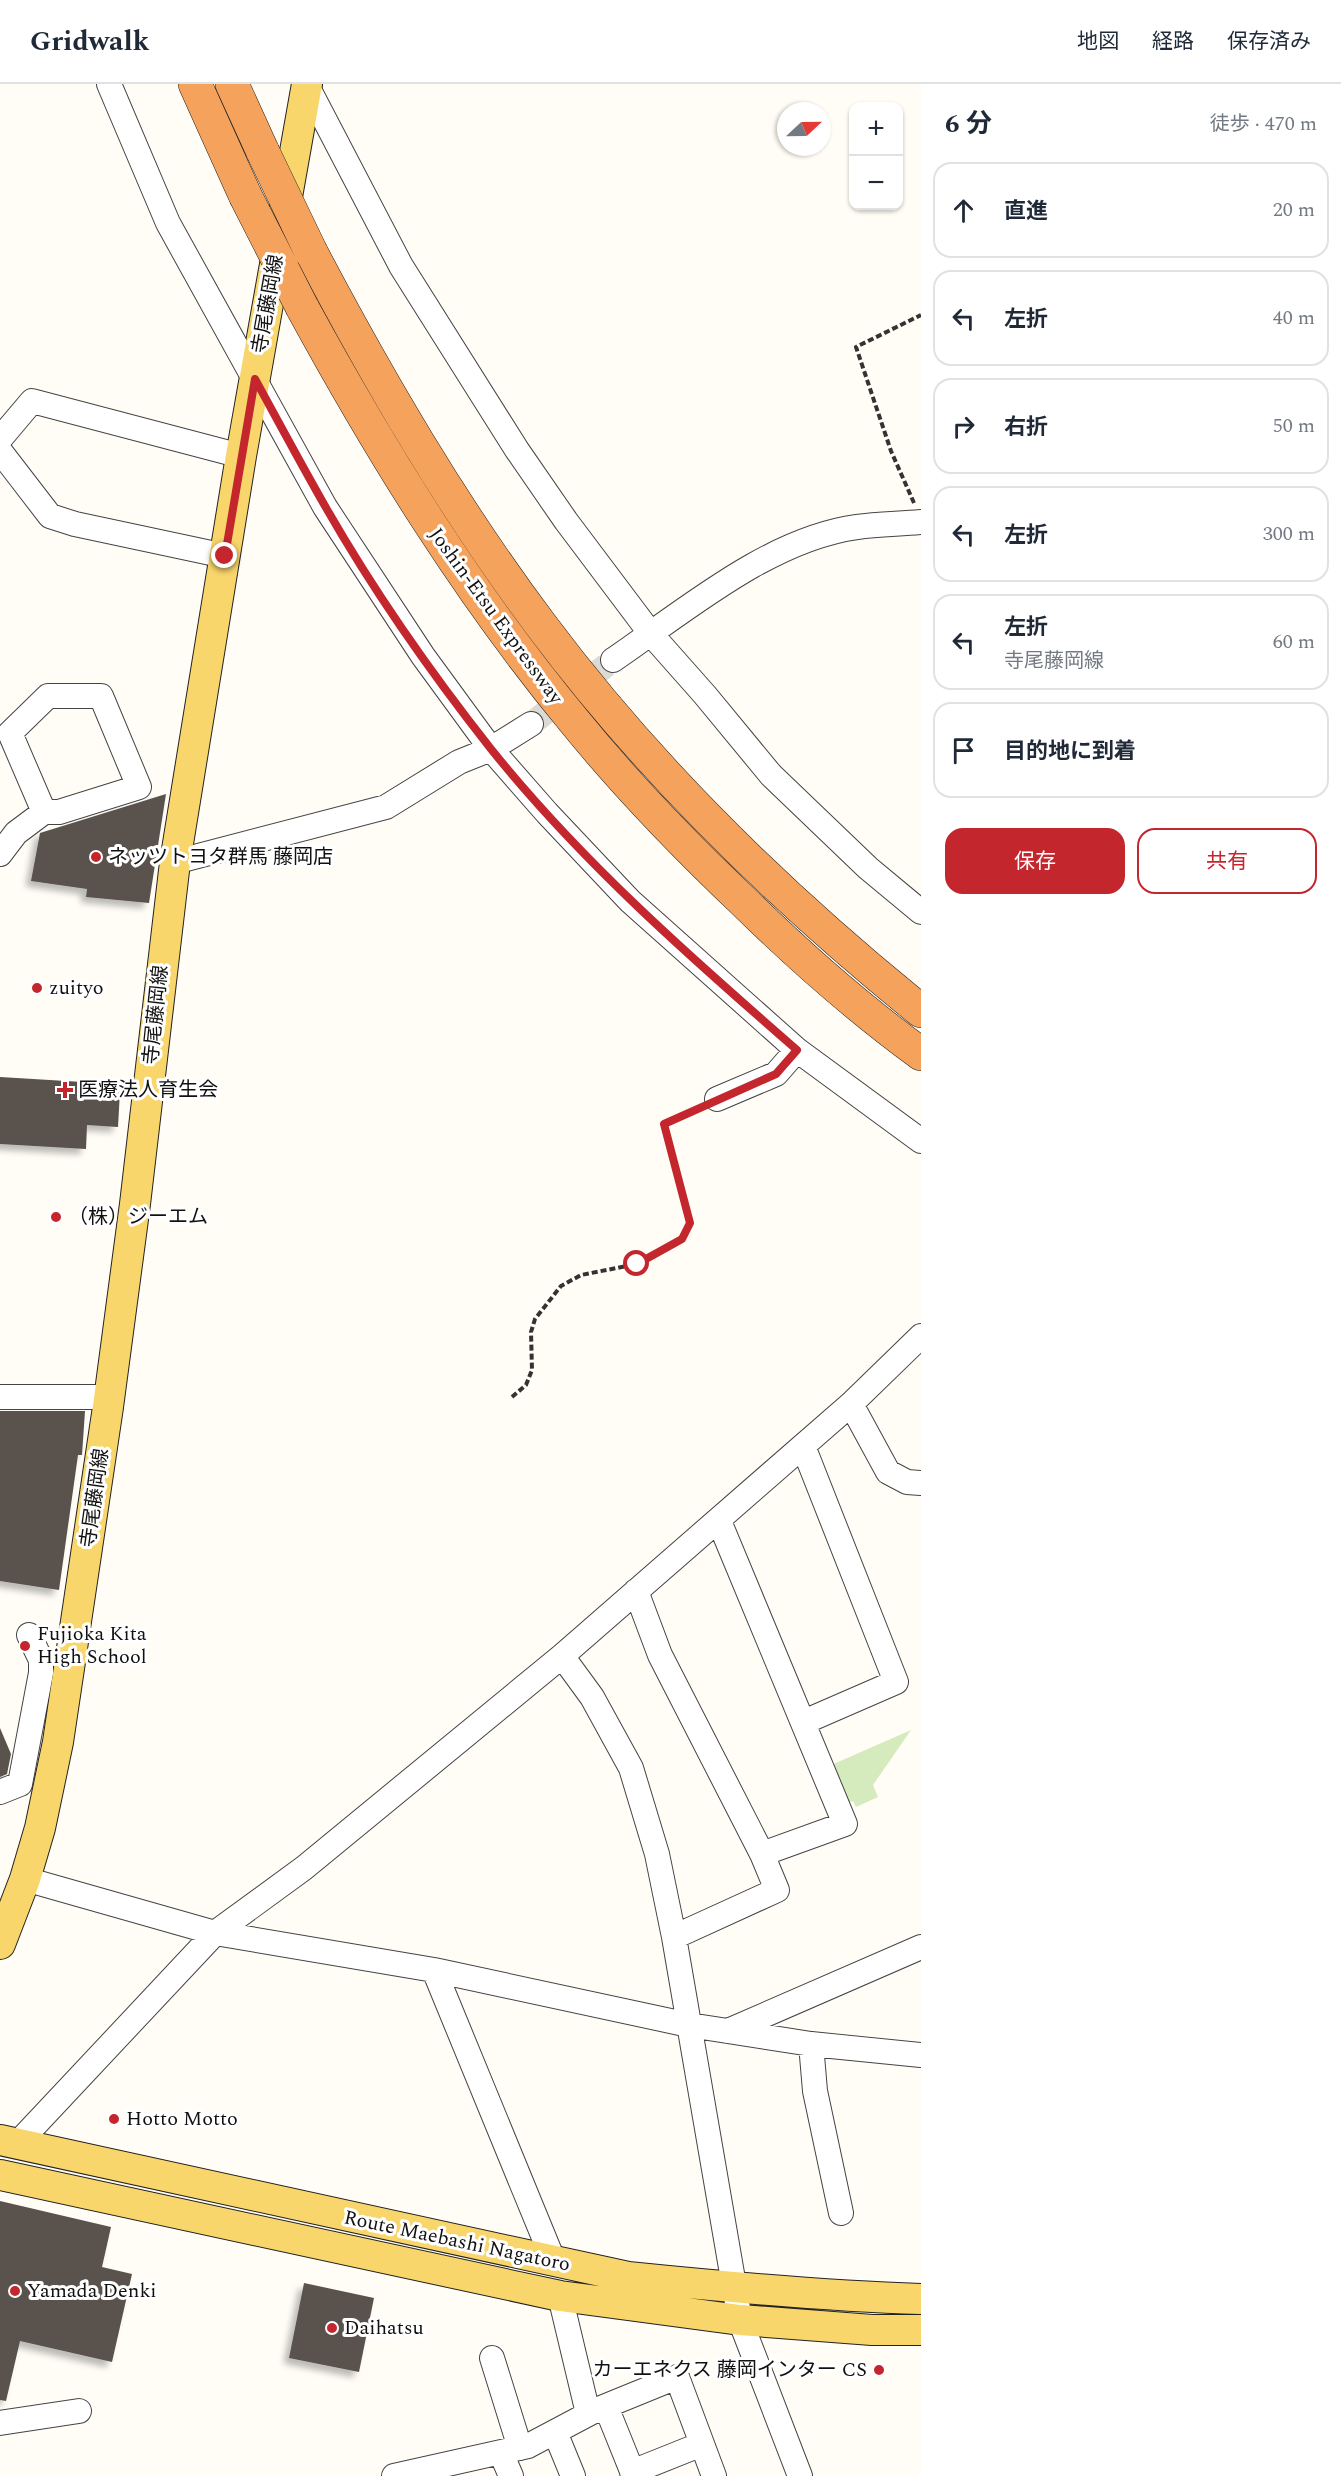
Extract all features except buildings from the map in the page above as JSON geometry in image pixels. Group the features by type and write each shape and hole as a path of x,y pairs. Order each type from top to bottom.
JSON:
{"highway":[{"name":"Joshin-Etsu Expressway","path":"195,84 245,195 351,397 450,555 511,640 574,722 676,835 766,924 844,993 921,1054"},
{"name":"Joshin-Etsu Expressway","path":"232,84 262,152 349,324 435,470 484,546 542,626 598,697 724,836 794,904 921,1011"}],"main road":[{"name":"寺尾藤岡線","path":"0,1944 25,1879 40,1828 58,1742 110,1397 175,862 241,456 306,85"},
{"name":"Route Maebashi Nagatoro","path":"8,2142 628,2277 848,2297 921,2299"},
{"name":"Route Maebashi Nagatoro","path":"0,2175 560,2296 740,2320 872,2330 921,2330"}],"street":[{"path":"109,84 168,223 326,507 370,578 423,656 491,749 547,813 630,901 797,1050 921,1142"},
{"path":"306,85 401,266 517,450 566,521 651,634 705,694 771,775 868,868 921,912"},
{"path":"0,439 32,401 241,456"},
{"path":"0,451 50,516 75,524 225,556"},
{"path":"613,660 741,573 780,550 855,527 919,516"},
{"path":"0,854 8,832 44,812 59,812 140,788 101,696 48,696 10,733 44,812"},
{"path":"175,862 386,807 459,762 491,749 531,724"},
{"path":"717,1099 776,1074 797,1050"},
{"path":"8,2142 215,1933 304,1868 562,1656 851,1404 921,1335"},
{"path":"0,1397 110,1397"},
{"path":"851,1404 888,1472 907,1482 921,1483"},
{"path":"803,1446 896,1682 804,1722"},
{"path":"719,1521 845,1824 762,1854"},
{"path":"636,1592 660,1655 762,1854 777,1890 674,1937"},
{"path":"0,1792 20,1784 41,1673 40,1660 29,1635"},
{"path":"562,1656 591,1697 631,1768 657,1854 674,1937 740,2320 800,2476"},
{"path":"25,1879 215,1933 434,1970 689,2025 811,2044 921,2055"},
{"path":"728,2031 921,1947"},
{"path":"434,1970 554,2262"},
{"path":"811,2044 815,2091 841,2213"},
{"path":"560,2296 586,2404 609,2414 633,2474 702,2444"},
{"path":"492,2358 511,2450 511,2476"},
{"path":"394,2476 511,2450 555,2432 596,2410 677,2377 714,2476"},
{"path":"0,2423 79,2411"},
{"path":"555,2432 573,2476"}],"path":[{"path":"919,516 891,451 856,347 921,315"},
{"path":"512,1397 526,1385 532,1370 531,1332 535,1319 561,1286 581,1275 637,1264 682,1239 690,1223 664,1124 717,1099"}],"green space":[{"path":"911,1730 873,1785 878,1797 856,1807 853,1801 844,1804 829,1766"}],"tunnel":[{"path":"531,724 613,660"}],"place":[{"name":"ネッツトヨタ群馬 藤岡店","path":"96,857"},
{"name":"zuityo","path":"37,988"},
{"name":"医療法人育生会","path":"65,1090"},
{"name":"（株）ジーエム","path":"56,1217"},
{"name":"Fujioka Kita High School","path":"25,1646"},
{"name":"Hotto Motto","path":"114,2119"},
{"name":"Yamada Denki","path":"15,2291"},
{"name":"Daihatsu","path":"332,2328"},
{"name":"カーエネクス 藤岡インター CS","path":"879,2370"}],"route":[{"path":"225,556 255,379 326,507 370,578 491,749 547,813 630,901 797,1050 776,1074 664,1124 690,1223 682,1239 637,1264"}]}
